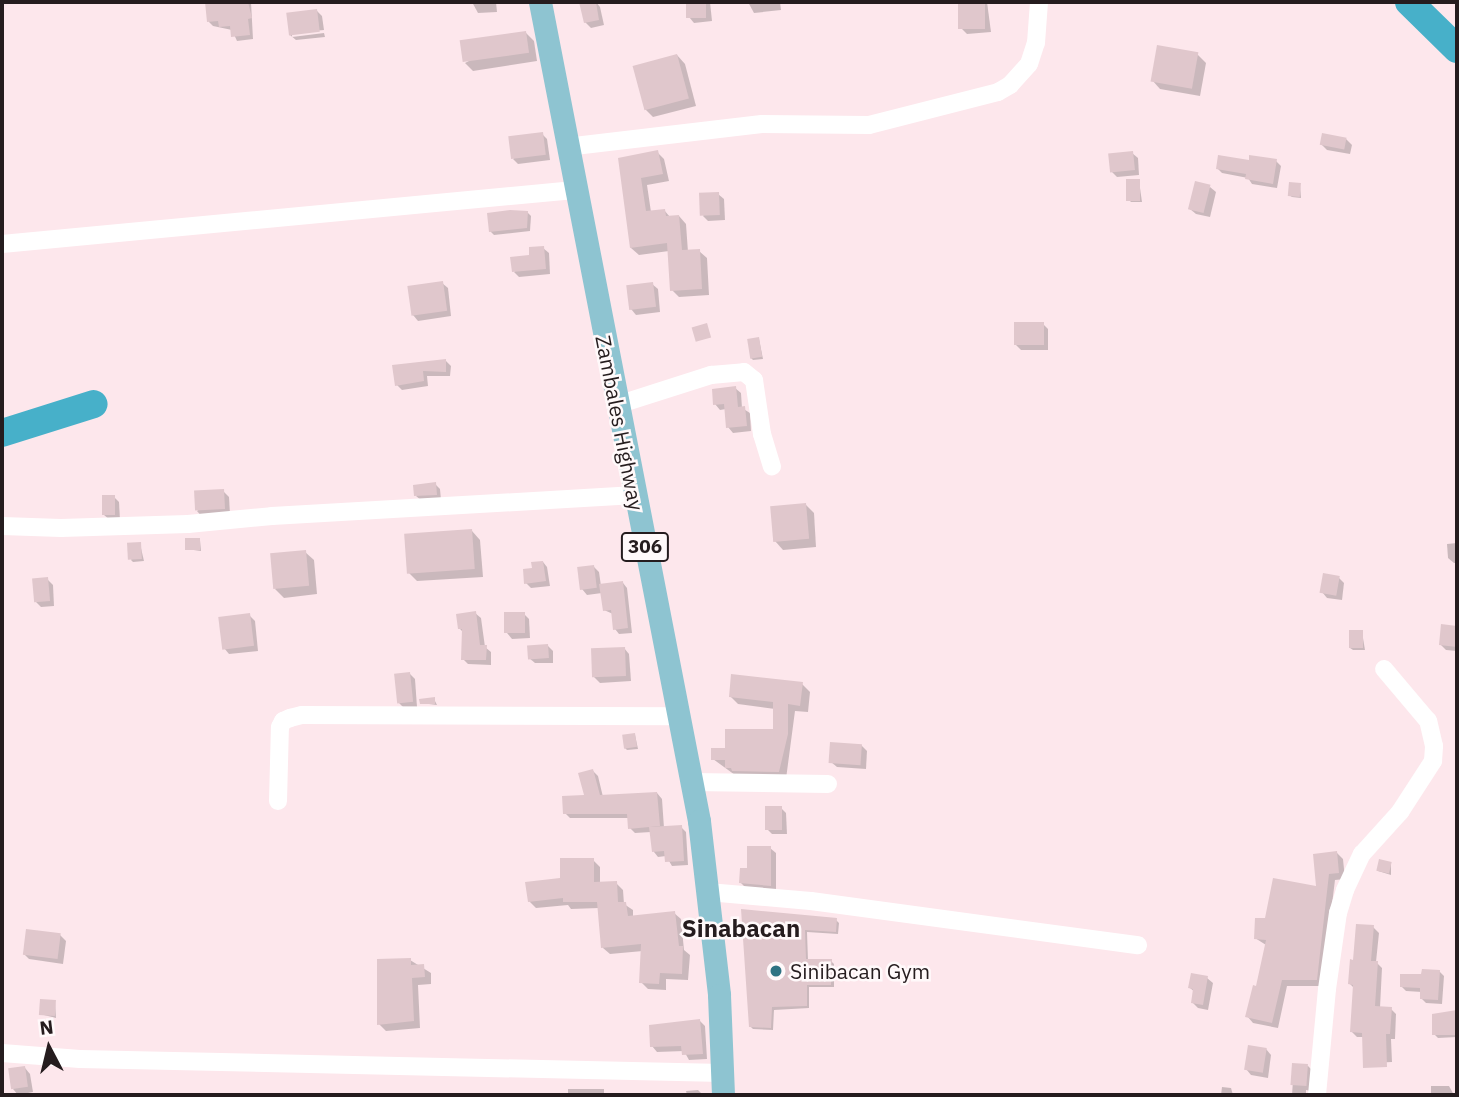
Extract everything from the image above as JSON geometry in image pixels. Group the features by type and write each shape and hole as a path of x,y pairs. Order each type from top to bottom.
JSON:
{"main road":[{"name":"Zambales Highway","path":"540,2 574,190 691,782 708,892 723,1084"}],"street":[{"path":"566,147 762,124 869,125 998,92 1010,85 1029,64 1036,43 1039,2"},
{"path":"2,244 574,190"},
{"path":"617,405 711,375 744,372 754,380 762,434 772,467"},
{"path":"2,526 61,528 188,524 272,516 635,495"},
{"path":"1317,1095 1327,989 1338,914 1345,890 1362,854 1400,812 1433,761 1434,746 1428,721 1384,669"},
{"path":"278,801 281,727 283,721 302,715 678,716"},
{"path":"691,782 828,784"},
{"path":"708,892 811,901 1138,945"},
{"path":"2,1053 80,1059 723,1084"}],"building":[{"path":"205,2 248,2 252,18 248,19 250,35 231,37 230,26 219,27 218,21 207,22"},
{"path":"579,2 596,2 599,20 584,23"},
{"path":"686,2 706,2 706,18 686,18"},
{"path":"958,2 985,2 985,29 958,29"},
{"path":"317,9 320,32 289,36 286,13"},
{"path":"526,31 529,53 463,62 460,40"},
{"path":"1157,45 1198,52 1192,89 1151,81"},
{"path":"677,54 689,98 644,110 633,66"},
{"path":"543,132 546,155 511,159 508,136"},
{"path":"1322,133 1347,138 1344,150 1320,145"},
{"path":"658,150 663,174 641,178 646,211 665,209 666,216 679,215 682,250 700,249 702,289 670,291 667,243 630,248 618,158"},
{"path":"1133,151 1135,170 1110,173 1108,154"},
{"path":"1218,155 1249,160 1249,155 1277,159 1273,184 1245,179 1246,174 1216,169"},
{"path":"1126,179 1140,179 1140,201 1126,201"},
{"path":"1195,181 1211,185 1204,213 1188,209"},
{"path":"1289,182 1301,183 1300,197 1288,196"},
{"path":"719,192 720,215 700,216 699,193"},
{"path":"528,211 527,228 489,232 487,213"},
{"path":"544,246 546,269 512,272 510,257 529,255 529,247"},
{"path":"443,281 447,311 412,316 407,286"},
{"path":"653,282 656,307 629,310 626,285"},
{"path":"1014,322 1044,322 1044,345 1014,345"},
{"path":"707,323 711,337 696,342 692,327"},
{"path":"759,337 762,357 750,359 747,339"},
{"path":"446,359 446,372 423,371 424,381 395,386 392,365"},
{"path":"736,386 738,407 745,406 747,426 726,428 724,404 713,405 712,389"},
{"path":"436,482 437,495 414,496 413,485"},
{"path":"224,489 225,509 195,511 194,491"},
{"path":"102,495 115,495 115,515 102,515"},
{"path":"806,503 809,539 773,542 770,506"},
{"path":"472,529 475,569 407,574 404,534"},
{"path":"185,538 200,538 200,550 185,550"},
{"path":"141,542 142,559 128,560 127,543"},
{"path":"306,550 309,586 273,589 270,553"},
{"path":"543,561 546,581 524,584 523,569 532,568 531,562"},
{"path":"594,565 597,588 580,590 577,567"},
{"path":"1323,573 1340,576 1336,596 1320,593"},
{"path":"48,577 50,601 34,602 32,578"},
{"path":"623,581 628,628 613,630 611,610 603,611 599,584"},
{"path":"476,611 480,645 487,645 486,660 461,660 462,629 458,629 456,614"},
{"path":"504,612 525,612 525,633 504,633"},
{"path":"250,613 254,646 222,650 218,617"},
{"path":"1441,624 1457,626 1457,647 1439,645"},
{"path":"1349,630 1363,630 1363,648 1349,648"},
{"path":"548,644 549,658 528,659 527,645"},
{"path":"625,647 626,676 592,677 591,648"},
{"path":"410,672 413,702 397,704 394,674"},
{"path":"731,674 803,682 800,706 788,704 788,734 779,772 732,771 731,768 725,768 725,760 711,760 711,748 725,748 725,729 773,729 773,702 729,697"},
{"path":"435,697 435,704 420,704 419,699"},
{"path":"635,733 637,747 624,749 622,735"},
{"path":"830,742 862,744 860,765 829,763"},
{"path":"593,769 600,795 657,792 660,826 628,829 627,814 563,814 562,796 584,795 578,773"},
{"path":"765,806 782,806 782,830 765,830"},
{"path":"682,825 684,861 665,862 664,851 652,852 649,827"},
{"path":"747,846 771,846 771,886 739,883 740,868 747,868"},
{"path":"1337,851 1339,873 1329,874 1317,980 1282,980 1272,1023 1245,1017 1253,985 1256,986 1266,940 1254,939 1255,918 1265,918 1273,878 1316,886 1313,854"},
{"path":"560,858 594,858 594,882 617,881 618,902 626,902 628,916 675,911 679,946 683,946 682,974 660,973 659,984 639,983 641,944 601,948 597,902 563,902 563,898 528,902 525,882 560,878"},
{"path":"1379,859 1392,862 1389,874 1376,871"},
{"path":"741,909 837,918 836,932 805,930 806,959 832,959 831,985 807,985 807,1006 772,1007 771,1028 749,1027"},
{"path":"1356,924 1374,925 1371,961 1378,961 1375,1006 1392,1007 1390,1034 1386,1034 1387,1067 1363,1068 1362,1033 1350,1032 1353,985 1348,984"},
{"path":"26,929 61,933 58,959 23,955"},
{"path":"411,958 411,965 424,964 425,977 412,978 414,1021 377,1025 377,959"},
{"path":"1422,969 1440,970 1438,1000 1420,999 1420,988 1400,987 1400,974 1421,974"},
{"path":"1191,973 1208,976 1203,1005 1191,1003 1193,989 1188,988"},
{"path":"40,999 56,1000 55,1016 39,1015"},
{"path":"1457,1010 1457,1035 1432,1035 1432,1014"},
{"path":"700,1019 703,1054 682,1055 681,1046 650,1047 649,1025"},
{"path":"1248,1045 1267,1048 1263,1073 1244,1070"},
{"path":"1292,1063 1308,1064 1306,1086 1290,1085"},
{"path":"25,1066 28,1087 11,1089 8,1068"}],"waterway":[{"path":"1409,2 1457,49"},
{"path":"2,433 94,404"}],"place":[{"name":"Sinibacan Gym","path":"776,971"}],"district":[{"name":"Sinabacan","path":"741,929"}]}
